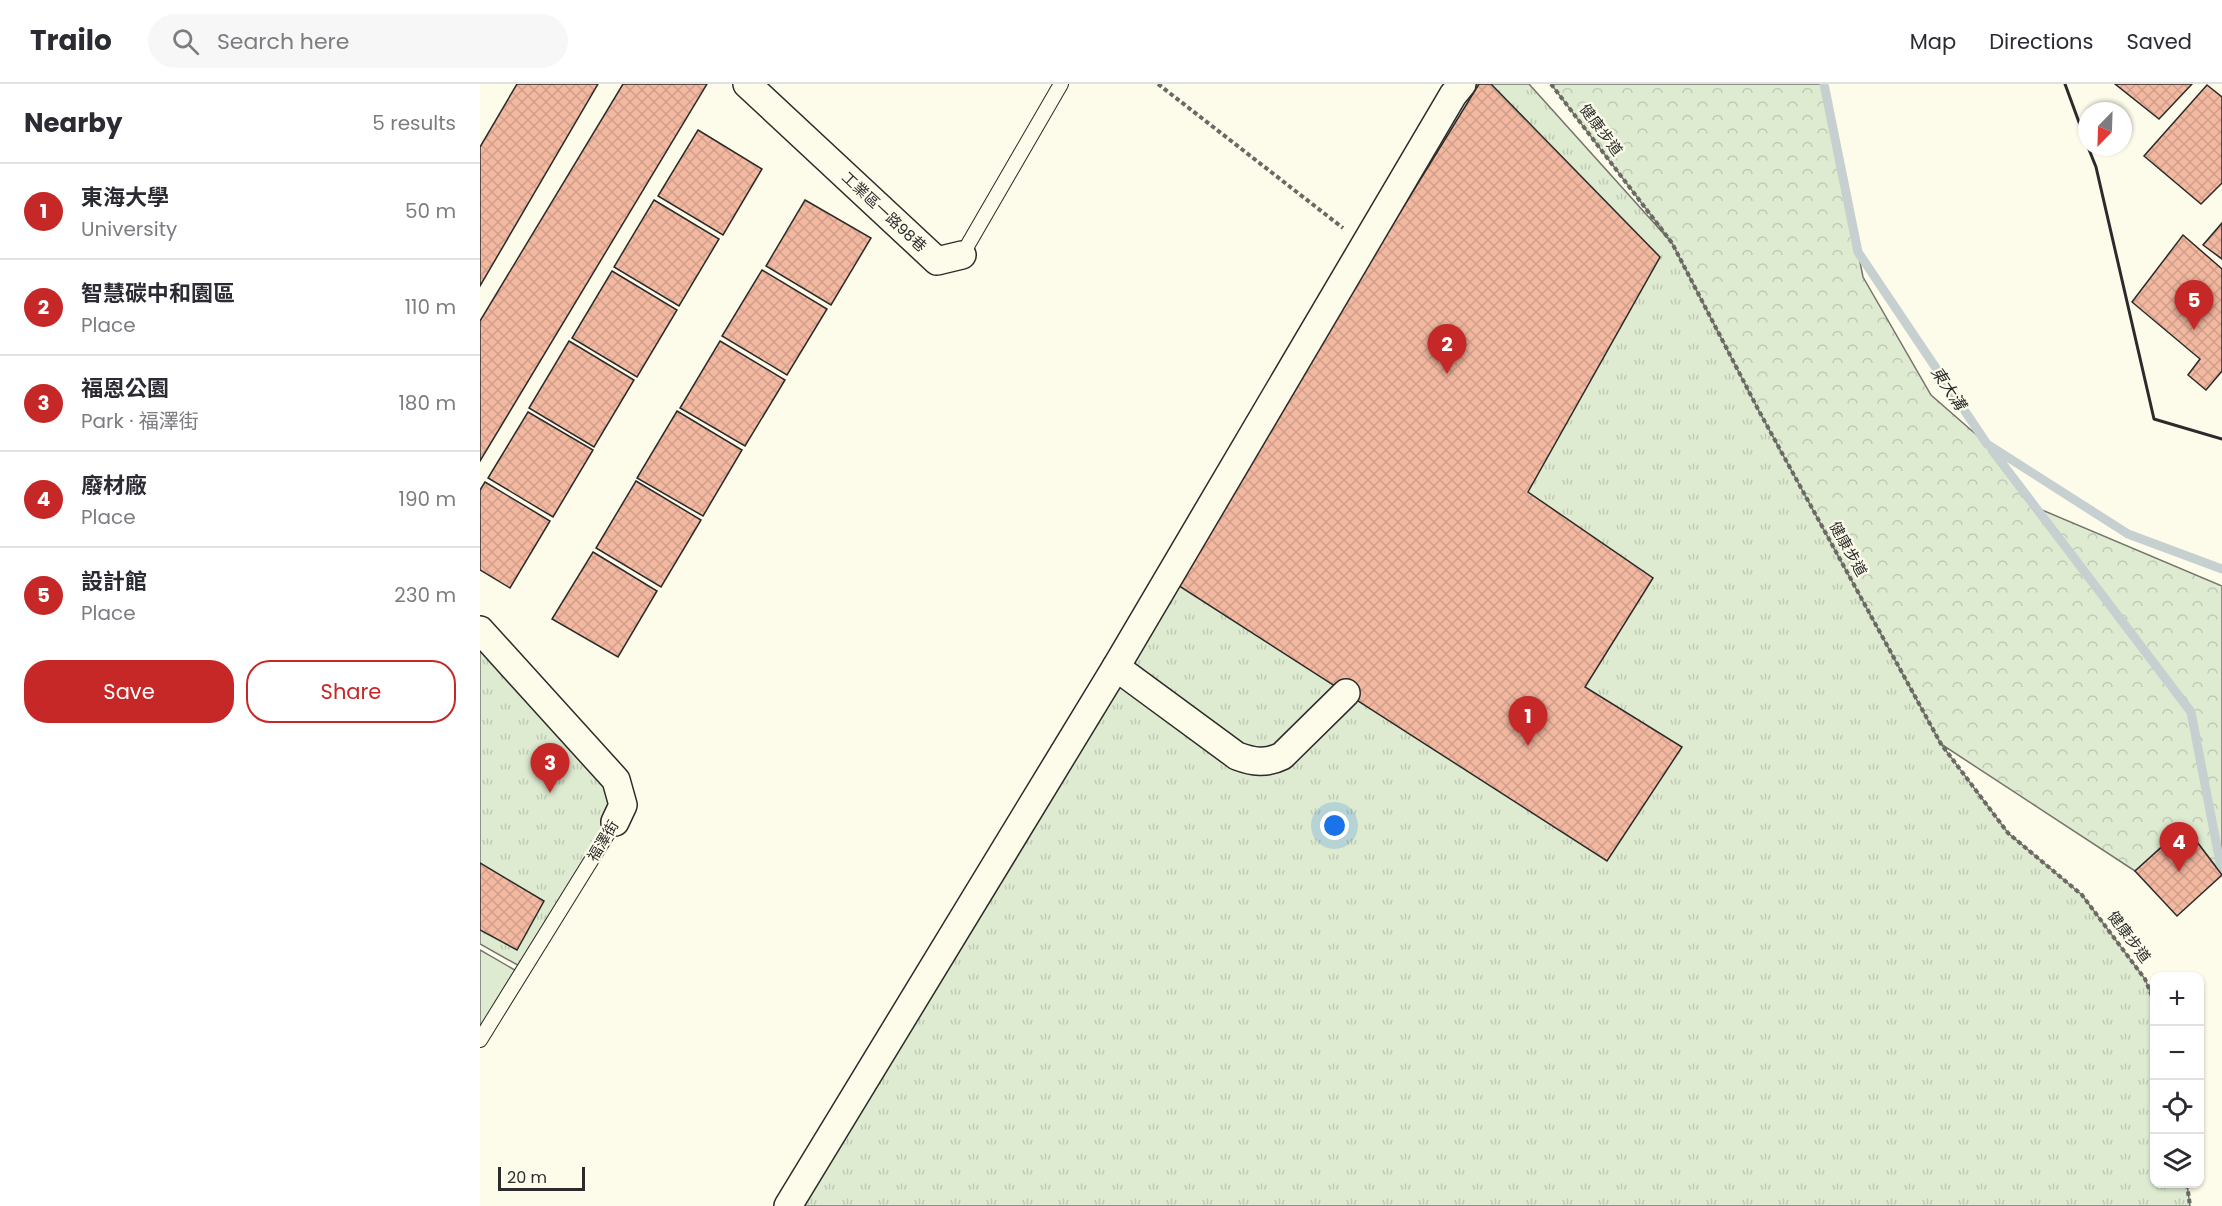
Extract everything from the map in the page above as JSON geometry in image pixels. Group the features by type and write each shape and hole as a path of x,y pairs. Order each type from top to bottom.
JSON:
{"street":[{"path":"788,1206 1116,667 1462,84"},
{"name":"工業區一路98巷","path":"752,86 937,261 962,255"},
{"name":"福澤街","path":"480,630 616,780 623,805 615,822"},
{"path":"1116,667 1233,753 1251,761 1270,761 1282,756 1346,693"}],"lane":[{"name":"工業區一路98巷","path":"962,255 1061,84"},
{"name":"福澤街","path":"480,1040 615,822"}],"path":[{"path":"1158,84 1365,246"},
{"name":"健康步道","path":"1551,84 1672,243 1759,411 1941,744 2008,833 2082,895 2145,979 2150,991"},
{"path":"2188,1188 2190,1206"}],"green space":[{"path":"1470,84 1529,84 1672,243 1759,411 1941,744 2008,833 2082,895 2145,979 2150,991 2150,1188 2188,1188 2190,1206 788,1206"},
{"path":"1551,84 1824,84 1863,277 1931,395 1987,444 2035,507 2222,586 2222,874 2184,826 2135,871 1941,744 1759,411 1672,243"},
{"path":"480,630 616,780 615,822 530,972 480,944"},
{"path":"480,950 520,973 480,1041"}],"building":[{"path":"517,84 598,84 480,286 480,147"},
{"path":"623,84 707,84 480,461 480,321"},
{"path":"1479,84 1491,84 1660,257 1528,492 1653,578 1585,687 1682,747 1607,861 1173,582"},
{"path":"2115,84 2192,84 2159,119"},
{"path":"2207,85 2222,97 2222,183 2201,204 2144,156"},
{"path":"698,130 762,169 723,235 658,196"},
{"path":"654,200 719,239 679,306 614,267"},
{"path":"805,200 871,238 831,305 766,266"},
{"path":"2222,223 2222,259 2203,245"},
{"path":"2183,235 2222,269 2222,371 2206,390 2188,375 2200,359 2132,302"},
{"path":"762,270 827,309 787,375 722,336"},
{"path":"612,271 677,310 637,377 572,338"},
{"path":"569,341 634,380 594,447 529,408"},
{"path":"720,341 785,380 745,446 680,408"},
{"path":"677,411 742,450 703,516 637,478"},
{"path":"528,412 593,450 553,517 488,478"},
{"path":"636,481 701,520 661,587 596,548"},
{"path":"485,482 550,521 510,588 480,570 480,490"},
{"path":"593,552 657,591 618,657 552,619"},
{"path":"2185,826 2222,875 2177,916 2135,871"},
{"path":"480,863 544,901 517,950 480,930"}],"waterway":[{"name":"東大溝","path":"1824,84 1858,252 1987,444 2128,534 2222,569"},
{"path":"1992,450 2191,712 2222,873"}],"wall":[{"path":"2065,84 2078,119"},
{"path":"2092,156 2154,419 2222,439"}],"place":[{"name":"設計館","path":"2194,330"},
{"name":"智慧碳中和園區","path":"1447,374"},
{"name":"東海大學","path":"1528,746"},
{"name":"福恩公園","path":"550,793"},
{"name":"廢材廠","path":"2179,872"}]}
